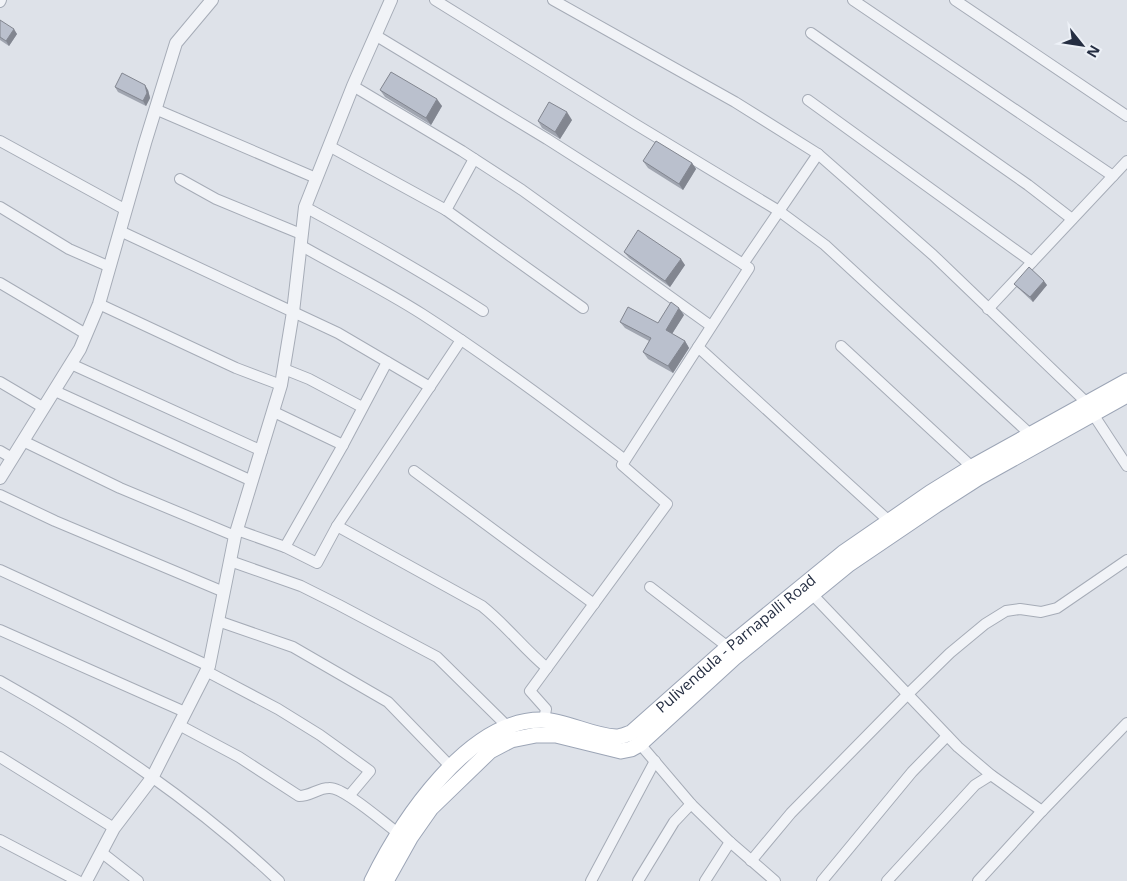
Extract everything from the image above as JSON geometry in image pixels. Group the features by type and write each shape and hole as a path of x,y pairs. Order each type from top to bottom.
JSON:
{"main road":[{"name":"Pulivendula - Parnapalli Road","path":"386,881 410,838 431,808 490,751 511,740 536,735 556,735 621,751 631,749 636,738 728,646 807,590 978,478 1090,409 1127,381"},
{"name":"Pulivendula - Parnapalli Road","path":"636,738 734,658 807,590 843,553 972,467 1031,435 1090,409 1127,396"},
{"path":"372,881 398,833 450,766 488,736 523,722 544,720 618,737 636,738"}],"street":[{"path":"0,478 55,391 86,334 99,304 176,43 212,0"},
{"path":"86,881 114,828 152,778 208,668 236,533 281,385 293,312 305,207 328,146 391,0"},
{"path":"435,0 626,119 779,211 825,245 1031,435"},
{"path":"553,0 736,102 818,154 933,256 1090,409 1127,466"},
{"path":"853,0 1112,176"},
{"path":"955,0 1127,116"},
{"path":"811,33 1028,185 1072,219"},
{"path":"375,35 555,145 749,268 622,466 667,504 530,691 546,709 544,720"},
{"path":"353,86 474,159 562,217 711,326"},
{"path":"808,100 1032,262"},
{"path":"155,109 316,178"},
{"path":"0,141 126,210"},
{"path":"328,146 446,210 583,308"},
{"path":"743,264 818,154"},
{"path":"446,210 474,159"},
{"path":"988,309 1127,161"},
{"path":"180,179 216,199 300,240 420,313 538,393 625,460"},
{"path":"0,207 70,249 110,268"},
{"path":"305,207 388,251 429,275 483,311"},
{"path":"120,231 338,333 430,387"},
{"path":"0,283 86,334"},
{"path":"99,304 236,368 281,385"},
{"path":"23,441 120,488 236,533 285,547 317,563 337,526 461,340"},
{"path":"841,346 972,467"},
{"path":"698,347 889,522"},
{"path":"285,547 343,445 387,362"},
{"path":"71,364 262,452"},
{"path":"284,369 309,379 362,407"},
{"path":"0,382 44,408"},
{"path":"55,391 252,481"},
{"path":"274,412 343,445"},
{"path":"0,450 12,458"},
{"path":"414,471 594,604"},
{"path":"0,495 55,521 224,592"},
{"path":"337,526 482,606 498,618 532,655 547,668"},
{"path":"751,861 791,813 907,695 985,624 1006,610 1020,609 1041,612 1057,608 1127,560"},
{"path":"230,561 301,586 437,657 508,727"},
{"path":"0,570 208,668 320,736 370,770 349,796"},
{"path":"650,587 728,646"},
{"path":"807,590 865,648 947,736 991,775 1042,811"},
{"path":"218,621 293,647 388,702 450,766"},
{"path":"0,630 185,712"},
{"path":"0,681 54,713 152,778 244,848 280,881"},
{"path":"978,881 1127,722"},
{"path":"179,725 239,756 298,796 306,796 327,787 336,789 349,796 398,833"},
{"path":"822,881 912,772 947,736"},
{"path":"636,738 691,804 730,842 775,881"},
{"path":"0,757 114,828"},
{"path":"591,881 655,761"},
{"path":"887,881 975,786 991,775"},
{"path":"638,881 674,822 691,804"},
{"path":"0,840 78,881"},
{"path":"705,881 730,842"},
{"path":"102,852 138,881"}],"building":[{"path":"0,20 14,29 6,41 0,37"},
{"path":"391,72 437,99 426,118 380,90"},
{"path":"122,73 145,85 147,93 143,101 115,87"},
{"path":"549,102 567,112 555,132 538,121"},
{"path":"656,141 692,163 679,184 643,161"},
{"path":"638,230 681,259 665,281 624,252"},
{"path":"1029,267 1044,281 1030,297 1014,284"},
{"path":"671,302 679,308 666,330 685,341 668,366 643,352 651,338 620,322 628,307 658,323"}]}
